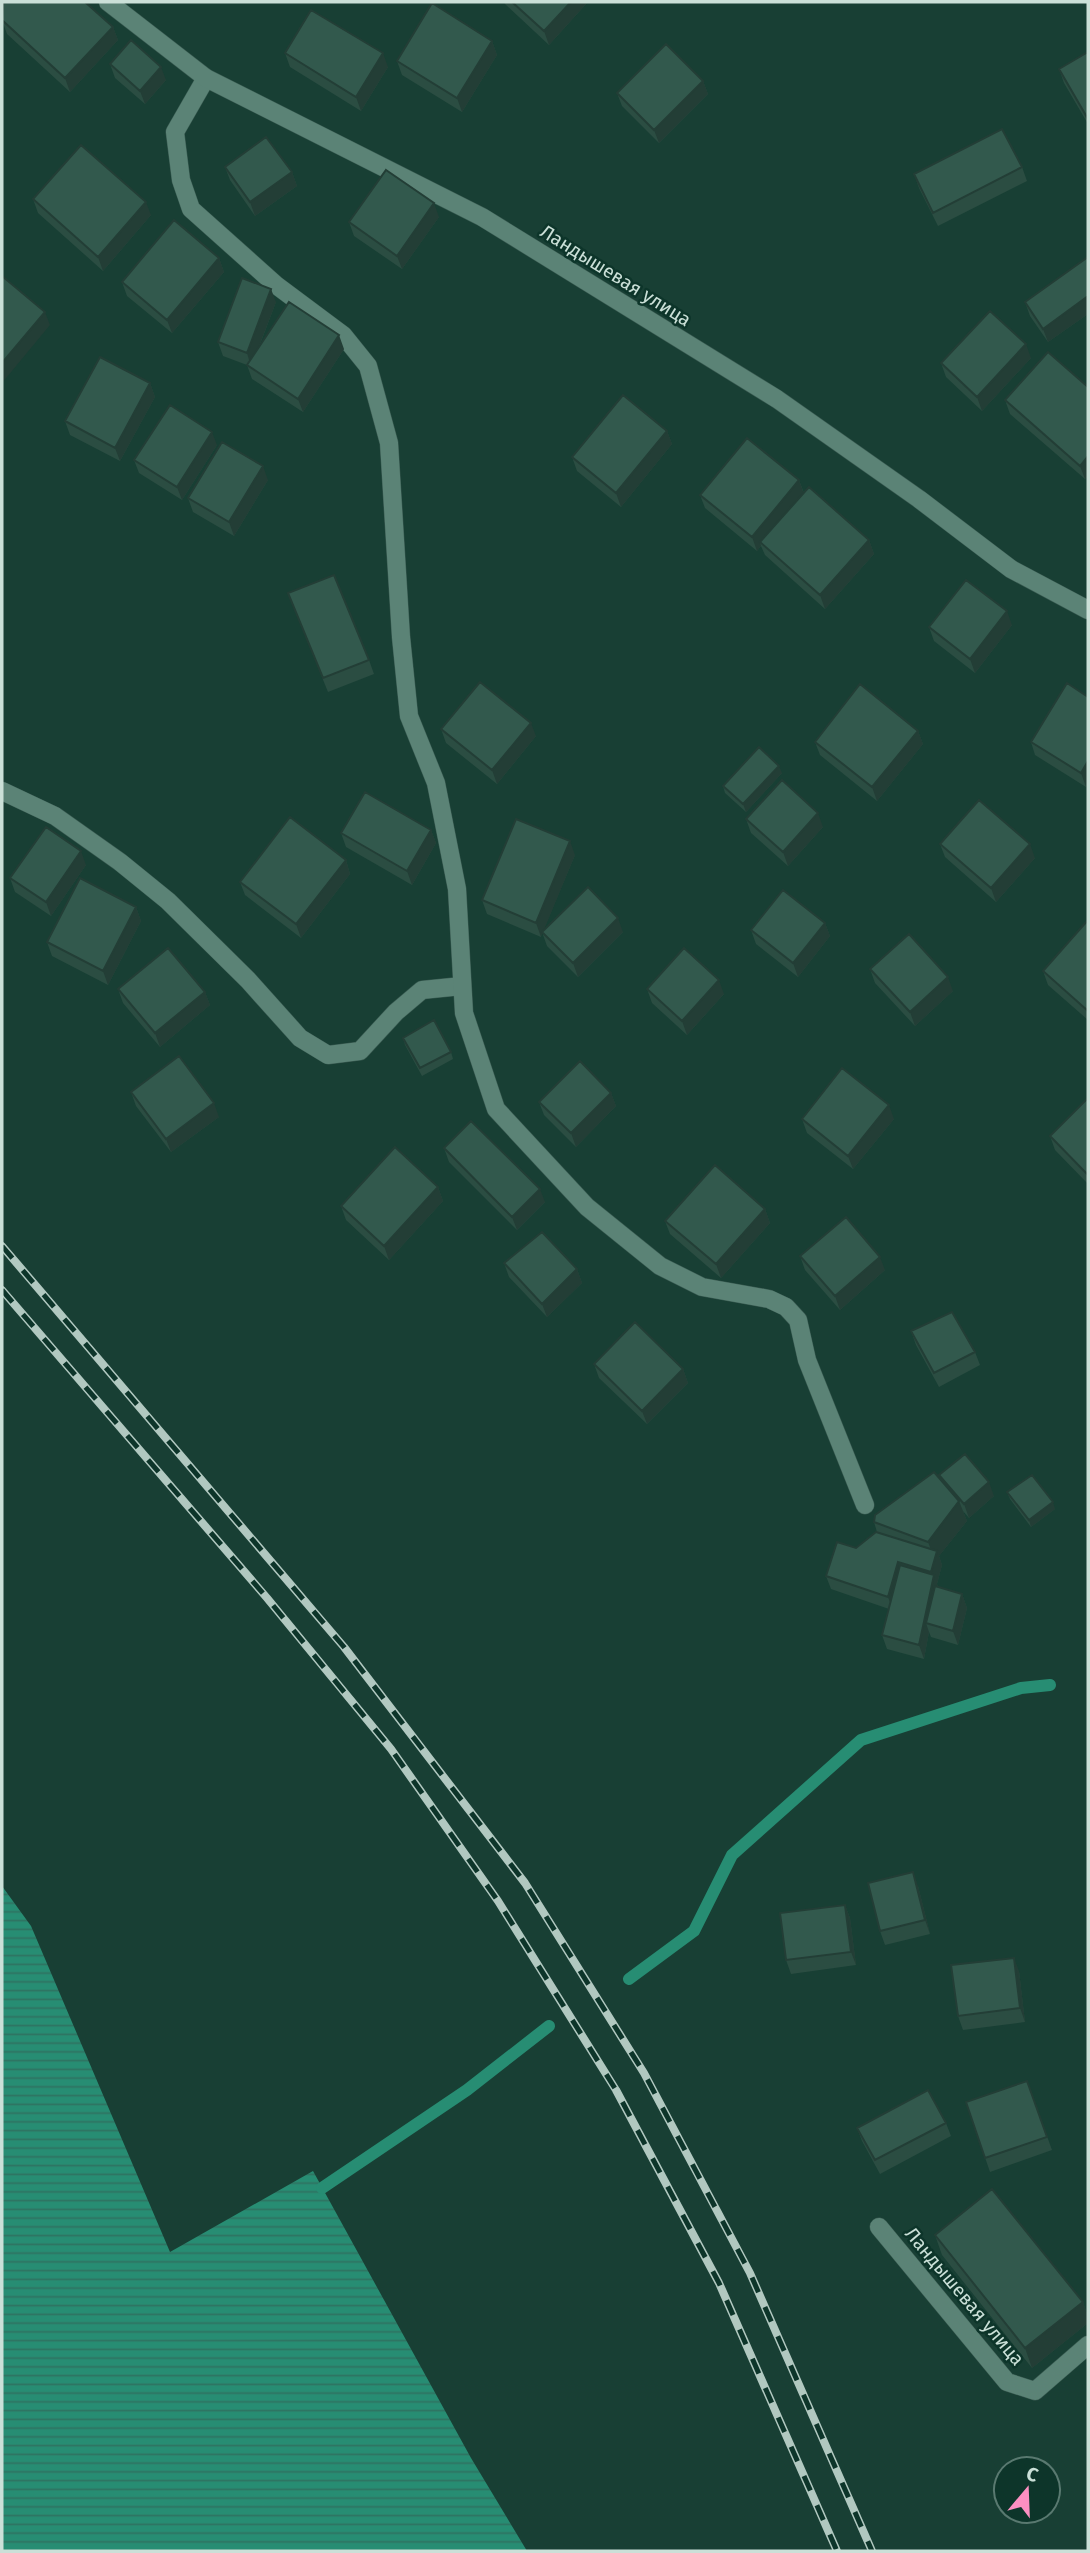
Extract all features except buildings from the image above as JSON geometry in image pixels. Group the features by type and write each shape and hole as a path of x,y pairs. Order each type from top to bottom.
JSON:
{"street":[{"name":"Ландышевая улица","path":"108,2 126,9 206,78 482,217 777,399 919,499 1012,569 1088,610"},
{"path":"206,78 175,132 181,180 191,209 276,285 343,335 368,366 389,443 401,637 409,716 436,783 457,890 464,1013 496,1109 587,1207 660,1266 702,1287 769,1299 786,1307 798,1320 807,1360 865,1505"},
{"path":"2,791 55,816 169,901 248,980 300,1038 328,1055 360,1051 396,1012 422,990 462,986"},
{"name":"Ландышевая улица","path":"879,2227 1007,2382 1035,2391 1088,2345"}],"shaded area":[{"path":"2,1886 31,1926 170,2252 313,2171 471,2458 527,2551 2,2551"}],"waterway":[{"path":"629,1979 694,1931 732,1855 861,1740 1021,1688 1050,1685"},
{"path":"322,2188 467,2090 549,2026"}],"railway":[{"path":"2,1246 344,1647 525,1883 644,2073 750,2273 872,2551"},
{"path":"2,1290 267,1598 391,1749 498,1901 616,2090 719,2283 837,2551"}]}
